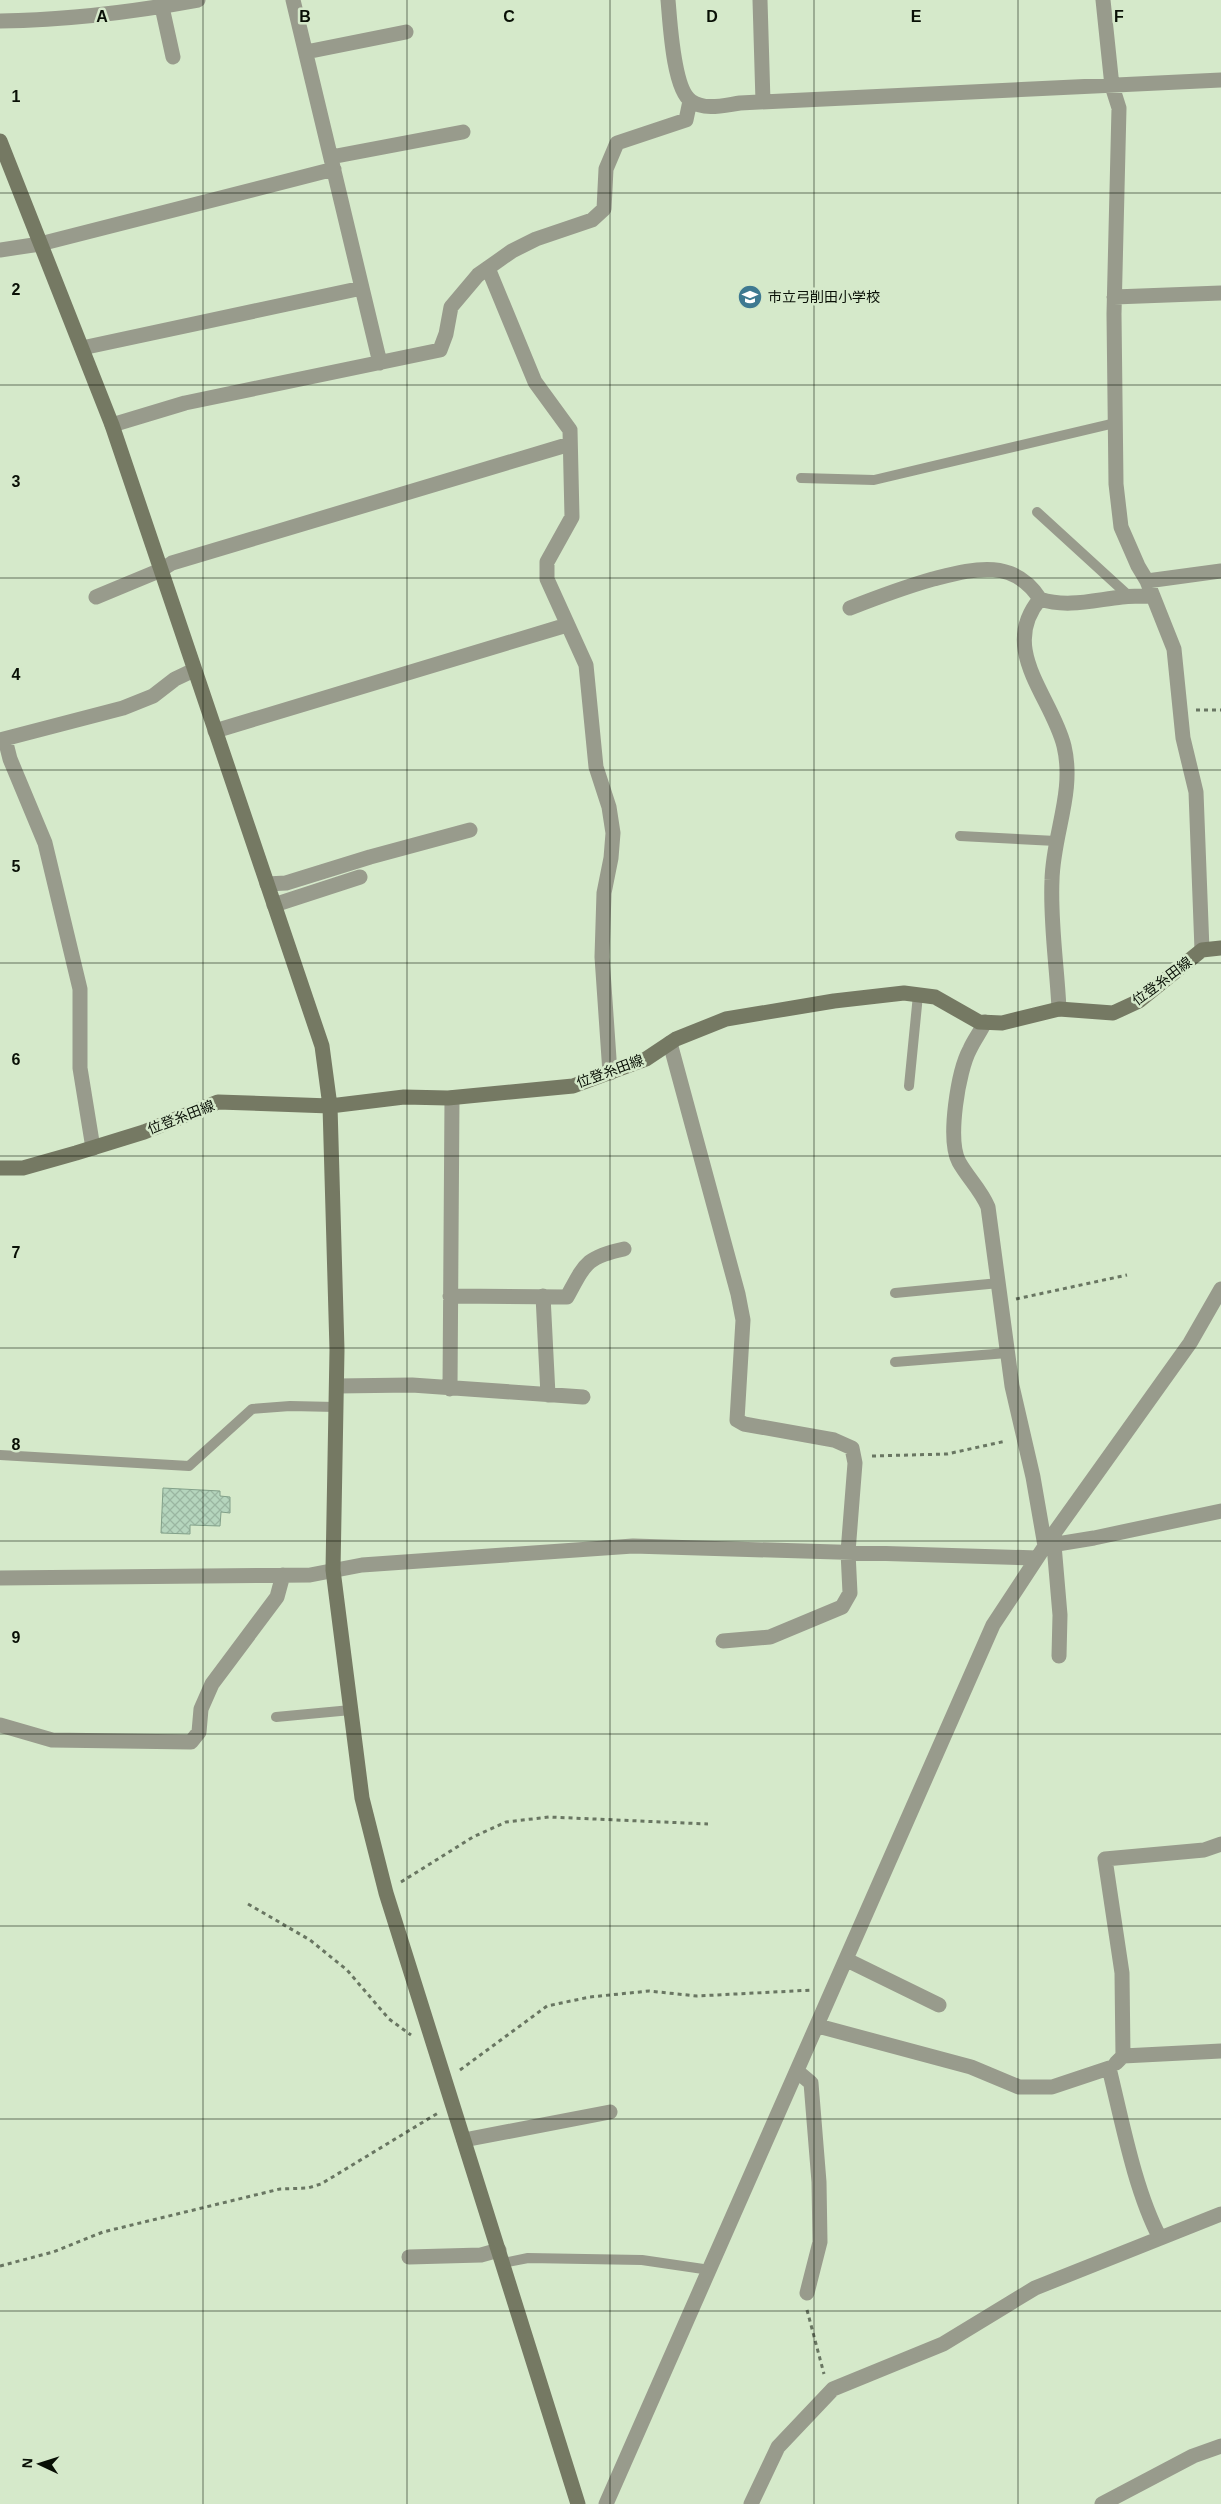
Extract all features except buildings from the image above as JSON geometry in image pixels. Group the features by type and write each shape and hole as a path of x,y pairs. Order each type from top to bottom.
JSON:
{"street":[{"path":"0,21 35,20 198,0"},
{"path":"293,0 380,363"},
{"path":"668,0 680,85 690,101 708,107 763,102 1221,80"},
{"path":"760,0 763,102"},
{"path":"1103,0 1112,86 1119,108 1114,297 1116,484 1122,527 1138,566 1147,581 1174,649 1183,738 1196,792 1202,950"},
{"path":"155,5 173,57"},
{"path":"306,52 406,32"},
{"path":"112,425 185,403 440,350 446,334 452,306 478,275 512,251 536,239 592,220 604,209 606,168 617,143 686,120 690,101"},
{"path":"0,250 40,244 332,163 463,132"},
{"path":"0,141 112,425 322,1046 330,1106 337,1386 333,1570 362,1798 386,1893 578,2504"},
{"path":"488,268 536,382 570,430 572,517 547,562 547,579 586,665 596,767 608,807 612,833 611,858 604,892 602,957 610,1073"},
{"path":"82,348 362,288"},
{"path":"1114,297 1221,293"},
{"path":"96,597 161,570 172,563 570,444"},
{"path":"850,608 899,588 973,569 990,569 1014,575 1032,586 1040,599 1051,603 1083,603 1130,596 1153,596"},
{"path":"1147,581 1221,571"},
{"path":"1040,599 1024,626 1024,648 1035,680 1064,744 1069,770 1056,841 1052,880 1058,1008"},
{"path":"215,731 567,625"},
{"path":"93,1148 80,1068 80,989 45,843 3,739 123,708 153,696 175,679 194,670"},
{"path":"267,884 286,883 370,857 470,830"},
{"path":"274,905 360,877"},
{"name":"位登糸田線","path":"0,1168 23,1168 93,1148 144,1132 218,1102 330,1106 404,1097 452,1098 573,1086 646,1059 670,1043 726,1019 834,1001 904,993 935,997 979,1022 1002,1023 1058,1008 1113,1013 1139,1001 1202,950 1221,948"},
{"path":"986,1022 969,1050 955,1107 953,1143 959,1161 981,1191 988,1207 1007,1353 1045,1550 1060,1615 1059,1656"},
{"path":"670,1043 738,1294 743,1320 737,1420 744,1424 834,1440 852,1448 854,1456 854,1494 848,1552 850,1593 842,1606 770,1637 723,1641"},
{"path":"450,1389 452,1098"},
{"path":"450,1296 567,1297 586,1263 601,1254 624,1249"},
{"path":"606,2504 993,1626 1190,1343 1221,1288"},
{"path":"543,1296 548,1395"},
{"path":"337,1386 412,1385 584,1397"},
{"path":"0,1578 310,1575 362,1565 633,1546 848,1552 1045,1550 1221,1511"},
{"path":"0,1725 52,1740 191,1742 199,1732 201,1708 212,1684 277,1597 284,1575"},
{"path":"1123,2056 1122,1973 1105,1858 1204,1850 1221,1844"},
{"path":"847,1960 939,2005"},
{"path":"818,2026 971,2067 1019,2087 1052,2087 1109,2068 1123,2056 1221,2051"},
{"path":"1109,2068 1124,2129 1151,2221 1160,2238"},
{"path":"798,2072 811,2083 819,2182 820,2242 807,2293"},
{"path":"464,2140 610,2112"},
{"path":"751,2504 778,2447 833,2389 943,2344 1035,2288 1221,2214"},
{"path":"409,2257 501,2256"},
{"path":"1102,2504 1193,2456 1221,2446"}],"lane":[{"path":"802,478 874,480 1115,423"},
{"path":"1037,512 1130,596"},
{"path":"960,836 1056,841"},
{"path":"909,1086 918,995"},
{"path":"895,1293 999,1283"},
{"path":"895,1362 1007,1353"},
{"path":"0,1455 189,1466 252,1409 290,1406 336,1407"},
{"path":"276,1717 351,1710"},
{"path":"501,2256 642,2260 710,2270"}],"path":[{"path":"1180,710 1221,710"},
{"path":"1001,1302 1127,1275"},
{"path":"854,1456 947,1454 1024,1437"},
{"path":"386,1893 408,1877 473,1837 506,1822 549,1817 708,1824"},
{"path":"248,1904 310,1940 347,1970 389,2019 418,2040 432,2040"},
{"path":"446,2081 547,2006 590,1997 649,1991 697,1996 736,1993 762,1994 823,1989 833,1991"},
{"path":"0,2266 53,2252 112,2230 280,2189 308,2188 321,2184 453,2105"},
{"path":"807,2293 807,2316 829,2394"}],"place":[{"name":"市立弓削田小学校","path":"750,297"}]}
